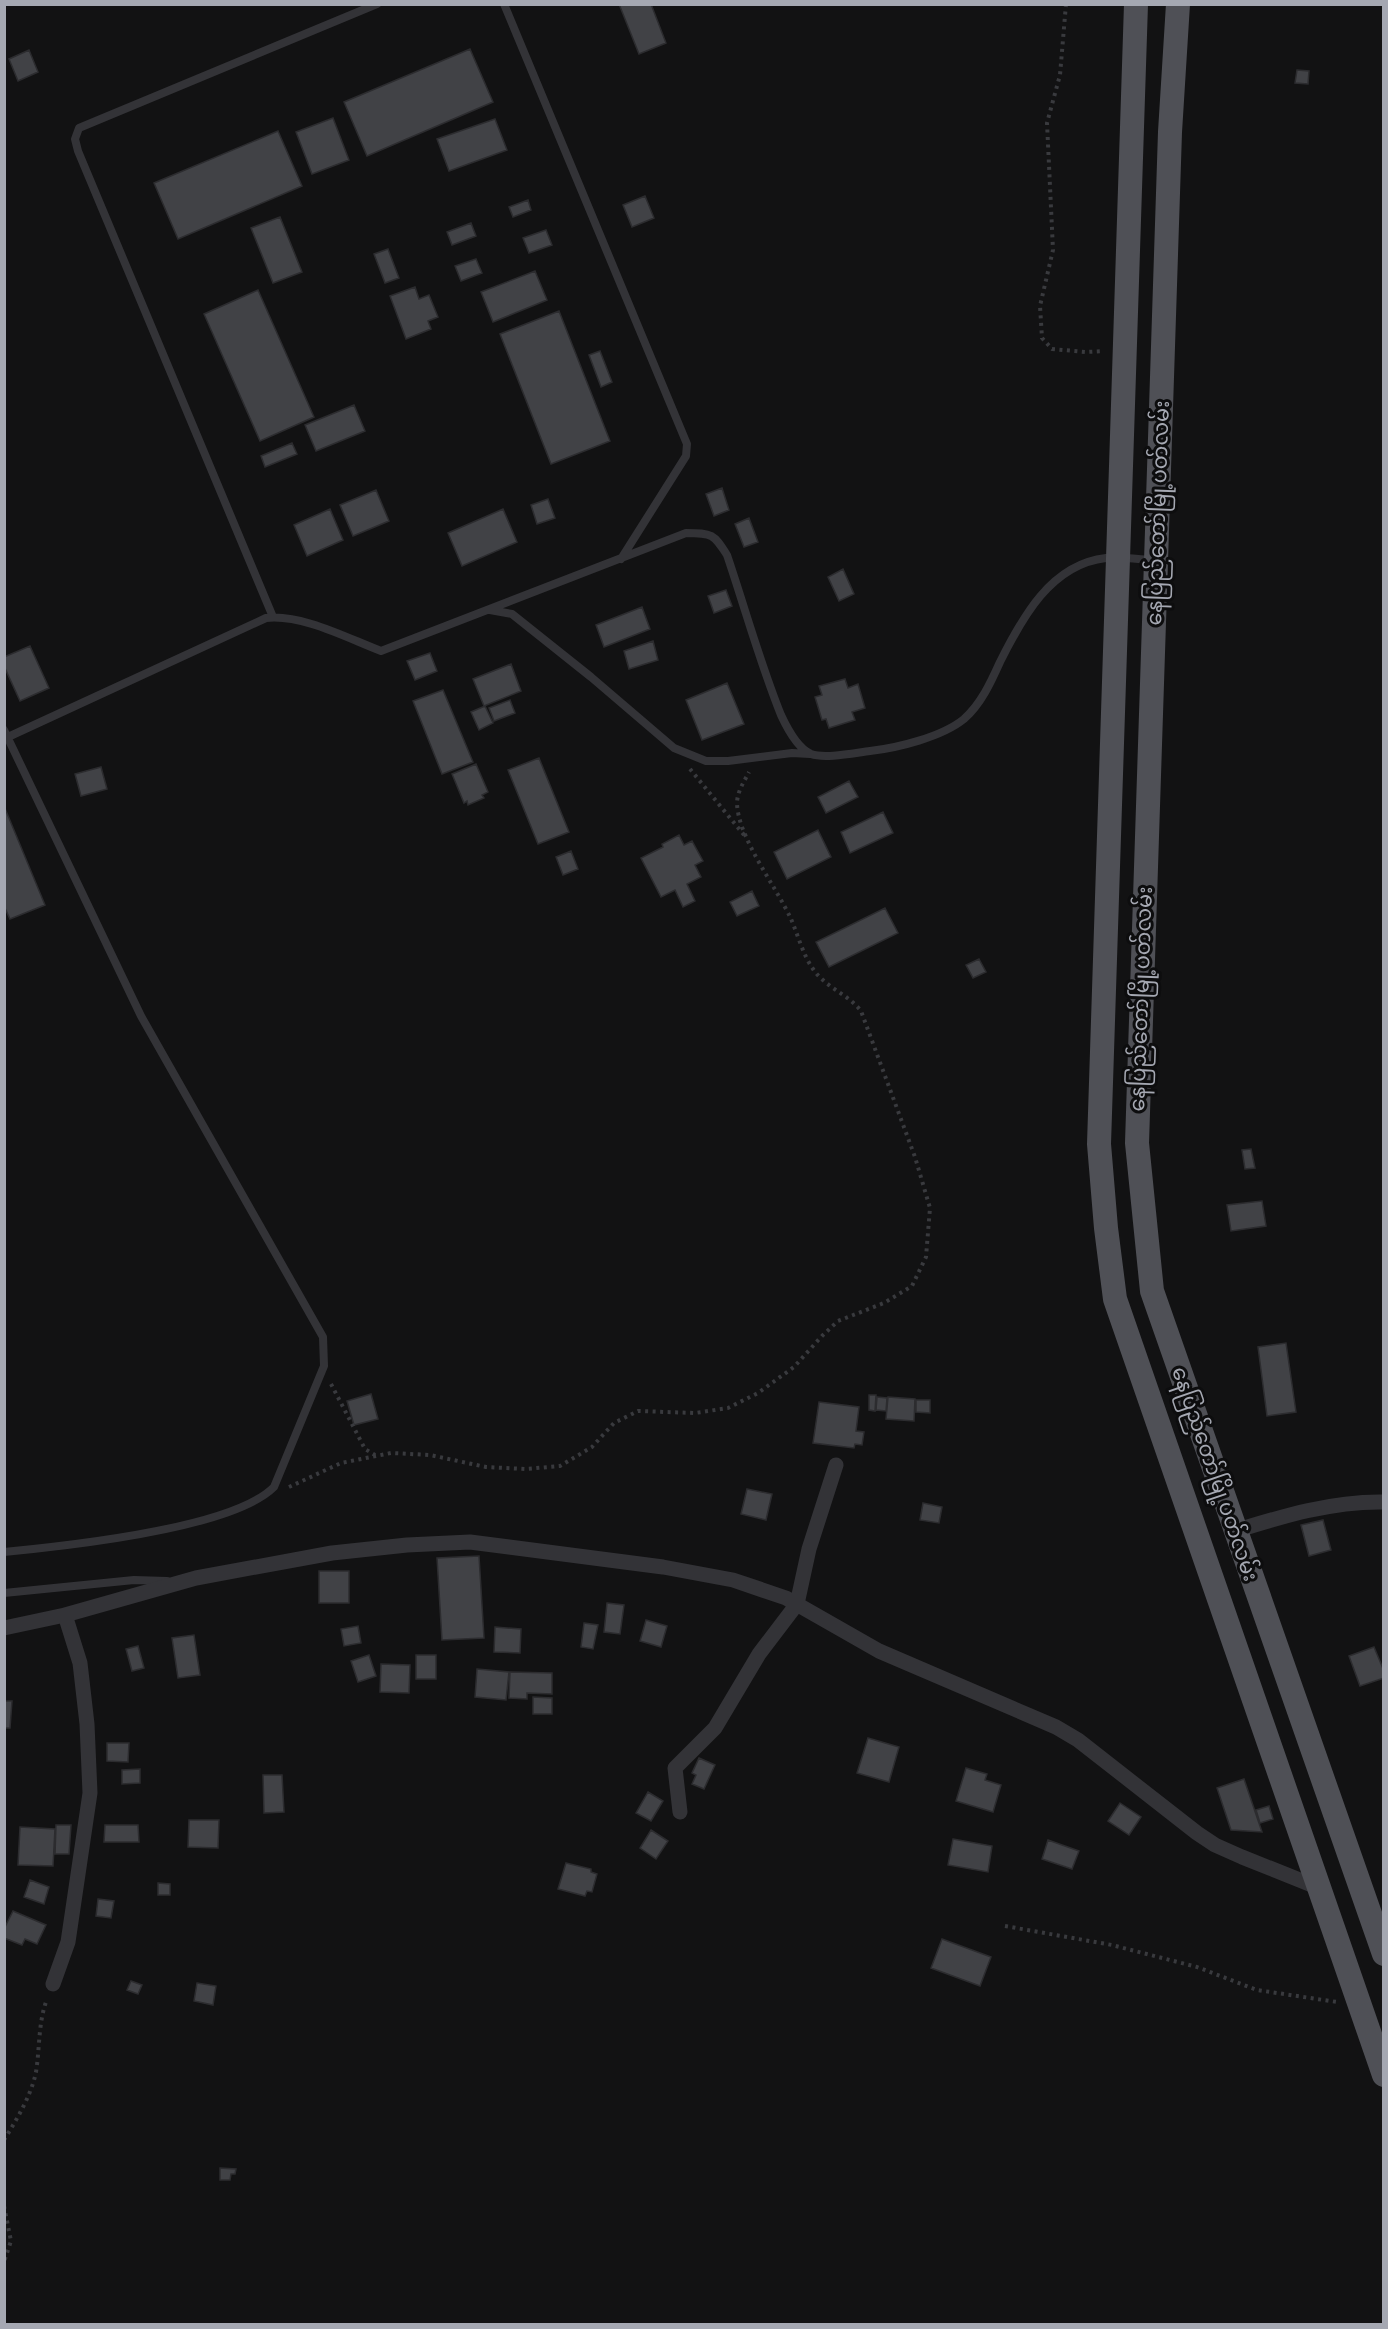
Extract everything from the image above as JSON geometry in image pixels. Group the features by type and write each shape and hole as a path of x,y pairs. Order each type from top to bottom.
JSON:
{"main road":[{"path":"1136,4 1099,1144 1106,1228 1115,1299 1383,2075"},
{"name":"နေပြည်တော်မြို့ပတ်လမ်း","path":"1178,4 1170,132 1138,1155 1152,1291 1383,1954"}],"street":[{"path":"680,1812 675,1768 715,1728 759,1654 797,1605 809,1549 836,1466"},
{"path":"1235,1531 1287,1515 1357,1502 1383,1502"},
{"path":"4,1628 65,1615 183,1581 332,1553 407,1545 470,1542 663,1567 733,1580 786,1598 879,1651 1056,1727 1078,1740 1215,1845 1317,1887"},
{"path":"53,1984 68,1942 90,1793 87,1724 80,1664 65,1615"}],"lane":[{"path":"273,617 78,151 75,139 79,128 377,4"},
{"path":"504,4 687,444 686,456 621,559"},
{"path":"4,1552 86,1544 202,1520 263,1498 274,1486 323,1370 323,1337 141,1016 6,734 266,618 282,617 311,625 381,651 686,534 702,533 716,538 727,555 782,717 800,747 812,754"},
{"path":"488,610 512,614 591,677 674,748 706,761 728,761 792,753 832,755 890,748 941,732 964,719 986,693 1026,612 1044,591 1066,573 1086,563 1105,558 1156,560"},
{"path":"4,1593 134,1580 183,1581"}],"path":[{"path":"1066,4 1060,75 1047,123 1053,250 1040,306 1042,338 1052,349 1086,352 1125,349"},
{"path":"263,1498 341,1463 391,1453 430,1455 496,1468 526,1469 560,1466 592,1447 614,1423 638,1411 695,1413 728,1408 758,1393 794,1367 838,1321 884,1303 912,1286 926,1257 930,1208 915,1157 861,1011 852,1000 824,983 812,968 790,916 746,838 674,748"},
{"path":"746,838 737,803 739,790 750,770 767,755"},
{"path":"323,1370 365,1449 376,1456"},
{"path":"1005,1926 1112,1945 1197,1967 1257,1990 1358,2004"},
{"path":"4,2140 20,2114 35,2074 40,2015 53,1984"},
{"path":"4,2206 11,2241 4,2262"}],"building":[{"path":"619,4 651,4 666,43 639,54"},
{"path":"470,49 493,102 367,156 344,102"},
{"path":"29,50 38,72 18,81 9,59"},
{"path":"1297,70 1309,71 1308,84 1295,83"},
{"path":"333,118 349,160 312,174 296,132"},
{"path":"495,119 507,150 449,171 437,139"},
{"path":"278,131 302,186 178,239 154,183"},
{"path":"645,196 654,218 632,227 623,205"},
{"path":"528,200 531,210 513,217 509,207"},
{"path":"280,217 302,272 273,283 251,228"},
{"path":"471,223 476,236 452,245 447,232"},
{"path":"546,230 552,245 529,253 523,238"},
{"path":"388,249 399,278 385,283 374,254"},
{"path":"476,259 482,273 461,281 455,266"},
{"path":"535,271 547,300 493,322 481,292"},
{"path":"415,287 419,299 429,295 438,317 428,321 431,329 406,339 390,296"},
{"path":"258,290 314,417 260,441 204,314"},
{"path":"559,311 610,441 551,464 500,334"},
{"path":"600,351 612,382 601,387 589,355"},
{"path":"354,405 365,431 316,451 305,425"},
{"path":"292,443 297,454 265,467 261,456"},
{"path":"722,488 729,510 714,516 706,494"},
{"path":"376,490 389,521 353,536 340,505"},
{"path":"548,499 555,518 537,524 531,505"},
{"path":"330,509 343,540 307,556 294,525"},
{"path":"503,509 517,542 462,566 448,533"},
{"path":"749,518 758,542 744,547 735,524"},
{"path":"843,569 854,594 839,601 828,577"},
{"path":"726,590 732,606 714,613 708,596"},
{"path":"642,607 650,629 604,647 596,625"},
{"path":"653,641 658,660 629,669 624,651"},
{"path":"30,646 49,688 20,701 4,666 4,657"},
{"path":"430,653 437,671 415,680 407,661"},
{"path":"511,664 521,691 484,706 473,679"},
{"path":"845,679 848,688 858,684 865,708 852,712 855,720 829,728 826,719 822,720 815,697 822,695 819,686"},
{"path":"727,683 744,724 702,740 686,700"},
{"path":"443,690 473,762 442,774 413,701"},
{"path":"510,700 515,713 494,721 489,708"},
{"path":"485,706 493,723 479,730 471,712"},
{"path":"539,758 569,832 538,844 508,770"},
{"path":"476,764 488,792 482,795 484,798 468,805 467,801 464,803 452,774"},
{"path":"101,767 107,789 81,796 75,774"},
{"path":"849,781 858,797 826,813 818,797"},
{"path":"4,806 45,905 10,919 4,906"},
{"path":"883,812 893,833 850,853 841,832"},
{"path":"818,830 831,857 787,879 774,852"},
{"path":"679,835 684,845 692,841 703,861 695,865 701,877 687,884 695,901 683,907 675,890 661,897 641,858 663,847 662,844"},
{"path":"571,851 578,869 563,875 556,857"},
{"path":"752,891 759,906 737,916 730,902"},
{"path":"885,908 898,933 829,967 816,942"},
{"path":"979,959 986,972 973,978 966,965"},
{"path":"1251,1149 1255,1168 1245,1169 1242,1150"},
{"path":"1262,1201 1266,1226 1231,1231 1227,1205"},
{"path":"1286,1343 1296,1412 1267,1416 1258,1347"},
{"path":"371,1394 378,1419 354,1425 347,1401"},
{"path":"869,1395 876,1395 875,1411 869,1410"},
{"path":"877,1397 887,1398 886,1411 876,1410"},
{"path":"888,1397 915,1399 914,1421 886,1419"},
{"path":"916,1400 930,1400 930,1413 916,1412"},
{"path":"819,1402 859,1407 856,1431 864,1432 862,1445 855,1444 854,1448 813,1443"},
{"path":"747,1489 772,1494 766,1520 741,1514"},
{"path":"923,1503 942,1507 939,1523 920,1520"},
{"path":"1323,1520 1331,1550 1309,1556 1301,1525"},
{"path":"479,1556 484,1638 442,1640 437,1558"},
{"path":"319,1571 349,1571 349,1603 319,1603"},
{"path":"607,1603 624,1605 620,1634 604,1632"},
{"path":"646,1620 667,1626 661,1647 640,1641"},
{"path":"584,1623 598,1625 593,1649 581,1647"},
{"path":"358,1626 361,1643 344,1646 341,1629"},
{"path":"495,1627 521,1629 520,1653 494,1652"},
{"path":"194,1635 200,1675 178,1678 172,1638"},
{"path":"138,1646 144,1668 132,1671 126,1649"},
{"path":"1374,1647 1384,1671 1384,1678 1360,1686 1349,1656"},
{"path":"369,1655 376,1676 358,1682 351,1661"},
{"path":"416,1655 436,1655 436,1679 416,1679"},
{"path":"381,1664 410,1665 409,1693 380,1692"},
{"path":"477,1669 509,1672 506,1700 475,1697"},
{"path":"510,1672 552,1673 552,1694 527,1693 527,1699 509,1698"},
{"path":"533,1697 552,1698 552,1714 533,1714"},
{"path":"4,1701 12,1701 10,1728 4,1728"},
{"path":"868,1738 899,1747 889,1782 857,1773"},
{"path":"107,1743 129,1743 128,1762 107,1761"},
{"path":"699,1758 715,1765 704,1789 692,1784 696,1775 692,1773"},
{"path":"966,1768 987,1774 985,1780 1001,1785 993,1812 956,1801"},
{"path":"140,1769 140,1783 122,1784 122,1770"},
{"path":"263,1775 282,1775 284,1812 264,1813"},
{"path":"1244,1779 1262,1832 1231,1830 1217,1788"},
{"path":"648,1792 663,1801 651,1821 636,1813"},
{"path":"1120,1803 1141,1817 1129,1835 1108,1821"},
{"path":"1269,1806 1273,1819 1260,1823 1256,1810"},
{"path":"189,1820 219,1820 218,1848 188,1847"},
{"path":"56,1825 71,1825 69,1854 55,1854"},
{"path":"105,1825 138,1825 139,1842 104,1842"},
{"path":"20,1827 55,1829 53,1866 18,1865"},
{"path":"651,1830 668,1841 656,1859 640,1848"},
{"path":"953,1839 992,1846 988,1872 948,1865"},
{"path":"1048,1840 1079,1851 1072,1869 1042,1859"},
{"path":"566,1863 591,1869 591,1872 597,1874 592,1892 587,1891 585,1896 558,1889"},
{"path":"30,1880 49,1887 44,1904 24,1897"},
{"path":"158,1883 170,1884 170,1895 158,1895"},
{"path":"98,1899 114,1901 111,1918 96,1916"},
{"path":"13,1911 46,1925 37,1944 25,1939 22,1945 4,1938 4,1929"},
{"path":"942,1939 991,1957 980,1986 931,1968"},
{"path":"131,1981 142,1985 138,1994 127,1990"},
{"path":"197,1983 216,1986 213,2005 194,2001"},
{"path":"220,2168 236,2169 235,2174 231,2174 230,2180 220,2180"}]}
